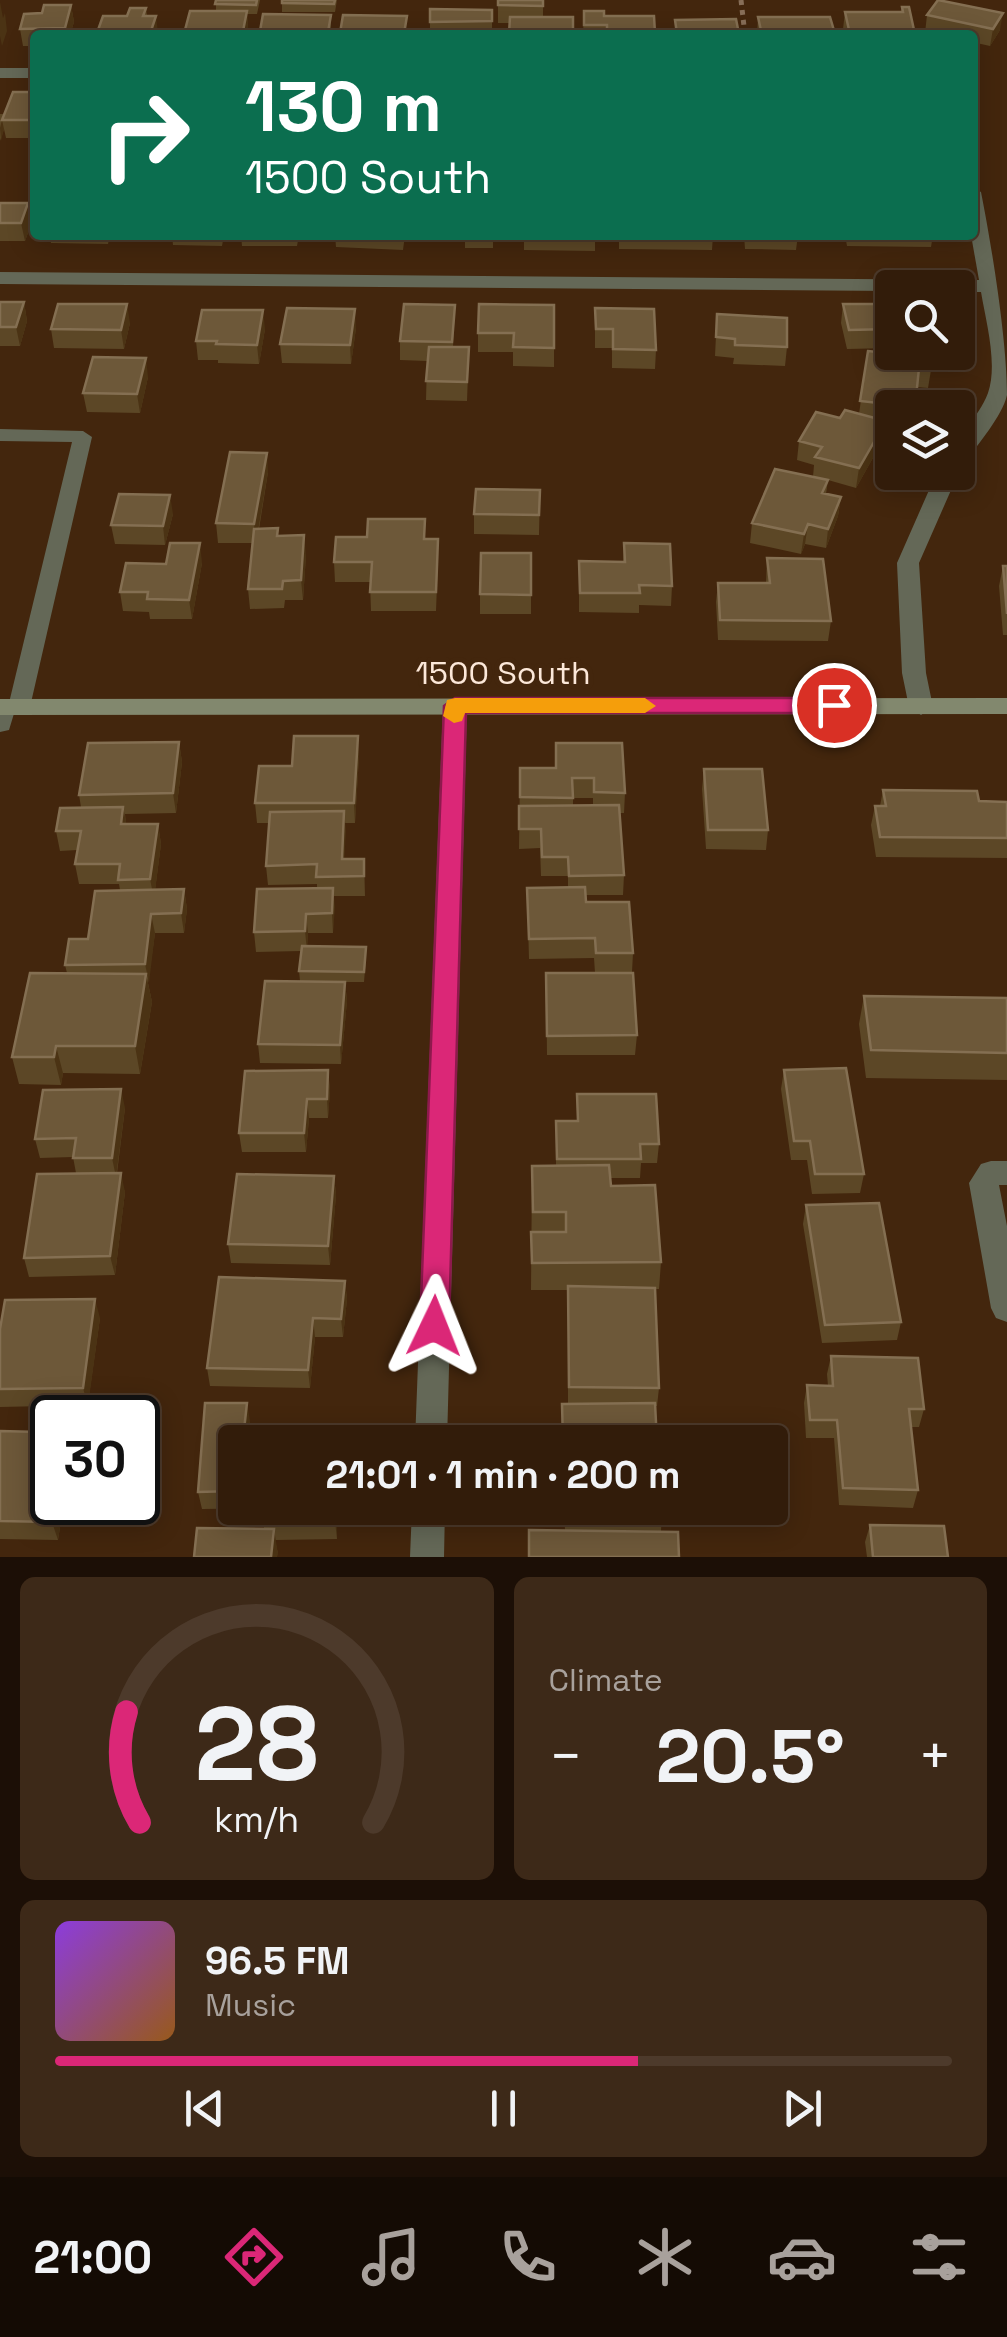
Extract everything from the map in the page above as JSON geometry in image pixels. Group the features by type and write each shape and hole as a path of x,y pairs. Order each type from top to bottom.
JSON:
{"street":[{"path":"0,73 30,73"},
{"path":"975,430 1001,388 1000,320 989,286 978,225"},
{"path":"0,278 989,286"},
{"path":"921,706 914,673 908,563 940,490"},
{"path":"432,1425 455,706"},
{"name":"1500 South","path":"6,711 1007,706"},
{"path":"1007,1173 991,1173 984,1183 1007,1308"},
{"path":"428,1557 429,1525"}],"lane":[{"path":"0,435 83,437 6,711"}],"path":[{"path":"741,0 744,30"}],"building":[{"path":"216,0 257,0 256,5 215,4"},
{"path":"282,0 335,0 334,4"},
{"path":"498,0 543,0 543,6 498,5"},
{"path":"938,0 1003,13 993,29 927,15"},
{"path":"44,5 71,5 65,28 20,29 24,14 42,13"},
{"path":"902,7 909,7 914,30 849,30 845,12 903,12"},
{"path":"130,8 146,8 143,16 156,16 151,30 98,30 103,16 127,16"},
{"path":"430,9 492,10 492,21 430,22"},
{"path":"190,11 247,11 243,30 185,30"},
{"path":"584,11 604,11 604,16 654,16 655,30 607,30 607,25 584,25"},
{"path":"263,14 331,15 328,30 260,30"},
{"path":"343,15 407,16 405,30 340,30"},
{"path":"510,17 573,17 573,30 509,30"},
{"path":"758,17 830,17 834,30 761,30"},
{"path":"736,19 738,30 676,30 675,20"},
{"path":"13,92 30,92 30,120 2,120"},
{"path":"0,203 28,203 21,223 0,223"},
{"path":"0,302 24,302 16,327 0,327"},
{"path":"58,304 127,304 121,330 51,329"},
{"path":"404,304 455,305 452,342 400,341"},
{"path":"479,304 554,305 554,348 513,347 514,333 478,333"},
{"path":"843,304 875,304 875,329 849,330"},
{"path":"287,308 355,309 350,345 280,344"},
{"path":"595,308 654,309 656,350 613,349 613,329 596,329"},
{"path":"202,310 263,310 257,345 196,341"},
{"path":"717,314 787,318 787,347 735,345 735,339 716,337"},
{"path":"429,347 469,347 467,382 426,381"},
{"path":"868,351 875,352 875,370 919,370 917,390 875,390 875,403 860,401"},
{"path":"93,357 146,358 137,394 83,393"},
{"path":"845,410 875,418 875,440 859,468 815,457 822,447 799,441 816,412 840,418"},
{"path":"230,452 267,453 254,524 216,523"},
{"path":"775,469 828,480 822,493 841,497 828,529 808,524 804,534 752,523"},
{"path":"476,489 540,490 539,515 474,514"},
{"path":"119,494 170,495 163,526 111,525"},
{"path":"368,519 425,519 424,539 438,539 436,592 370,592 372,562 334,562 336,537 367,537"},
{"path":"278,528 277,536 304,535 301,580 283,581 282,589 248,589 254,529"},
{"path":"170,543 200,543 189,600 147,599 148,592 120,592 126,563 166,564"},
{"path":"624,543 670,544 672,586 639,585 640,593 580,593 579,561 625,562"},
{"path":"481,553 531,553 531,595 480,594"},
{"path":"767,558 823,559 831,621 720,620 718,583 770,583"},
{"path":"1003,566 1007,566 1007,614"},
{"path":"294,736 358,736 354,803 255,803 259,766 292,766"},
{"path":"179,742 173,793 79,795 88,743"},
{"path":"556,743 622,743 625,793 594,792 594,778 572,778 573,798 520,797 520,768 556,768"},
{"path":"704,769 762,769 768,830 708,830"},
{"path":"883,790 977,791 979,801 1007,802 1007,838 880,837 875,806 886,806"},
{"path":"619,805 624,875 569,876 568,857 542,857 541,829 519,829 519,806"},
{"path":"123,807 121,824 158,824 150,879 118,880 120,864 75,864 81,831 56,831 60,808"},
{"path":"344,811 342,859 364,859 364,876 316,877 317,864 266,866 270,812"},
{"path":"585,887 586,902 629,902 633,953 596,953 595,938 529,939 527,888"},
{"path":"333,888 332,913 306,914 305,931 254,932 257,889"},
{"path":"184,889 181,913 151,914 145,964 65,965 69,939 88,939 95,891"},
{"path":"302,946 366,947 364,972 299,971"},
{"path":"30,973 146,974 135,1046 56,1046 54,1057 12,1057"},
{"path":"546,973 633,973 637,1035 547,1036"},
{"path":"265,981 345,982 340,1045 258,1044"},
{"path":"864,996 1007,998 1007,1053 871,1050"},
{"path":"846,1068 864,1174 815,1174 810,1141 794,1141 784,1070"},
{"path":"328,1070 327,1099 307,1099 304,1133 239,1133 245,1071"},
{"path":"121,1089 112,1158 73,1158 76,1138 35,1139 43,1090"},
{"path":"577,1094 656,1094 659,1144 640,1144 641,1159 557,1159 556,1121 578,1121"},
{"path":"609,1165 611,1186 655,1185 661,1262 532,1263 531,1232 566,1232 566,1212 533,1212 532,1166"},
{"path":"121,1173 110,1256 24,1258 37,1174"},
{"path":"237,1174 334,1176 328,1246 228,1244"},
{"path":"879,1203 901,1322 825,1325 806,1205"},
{"path":"219,1277 345,1281 341,1319 313,1318 308,1370 207,1368"},
{"path":"568,1286 655,1288 659,1388 569,1387"},
{"path":"95,1299 83,1388 0,1389 0,1329 5,1300"},
{"path":"831,1356 918,1358 924,1409 909,1409 918,1490 843,1488 837,1420 810,1420 807,1385 833,1386"},
{"path":"205,1403 247,1403 245,1425 218,1425 218,1491 198,1492"},
{"path":"655,1403 656,1425 563,1425 562,1404"},
{"path":"0,1431 30,1432 30,1522 0,1521"},
{"path":"870,1525 944,1526 948,1557 873,1557"},
{"path":"197,1528 274,1529 271,1557 194,1557"},
{"path":"529,1530 678,1532 679,1557 529,1557"}],"slow traffic":[{"path":"454,716 455,706 645,706"}],"route":[{"path":"434,1326 455,706 834,705"}]}
